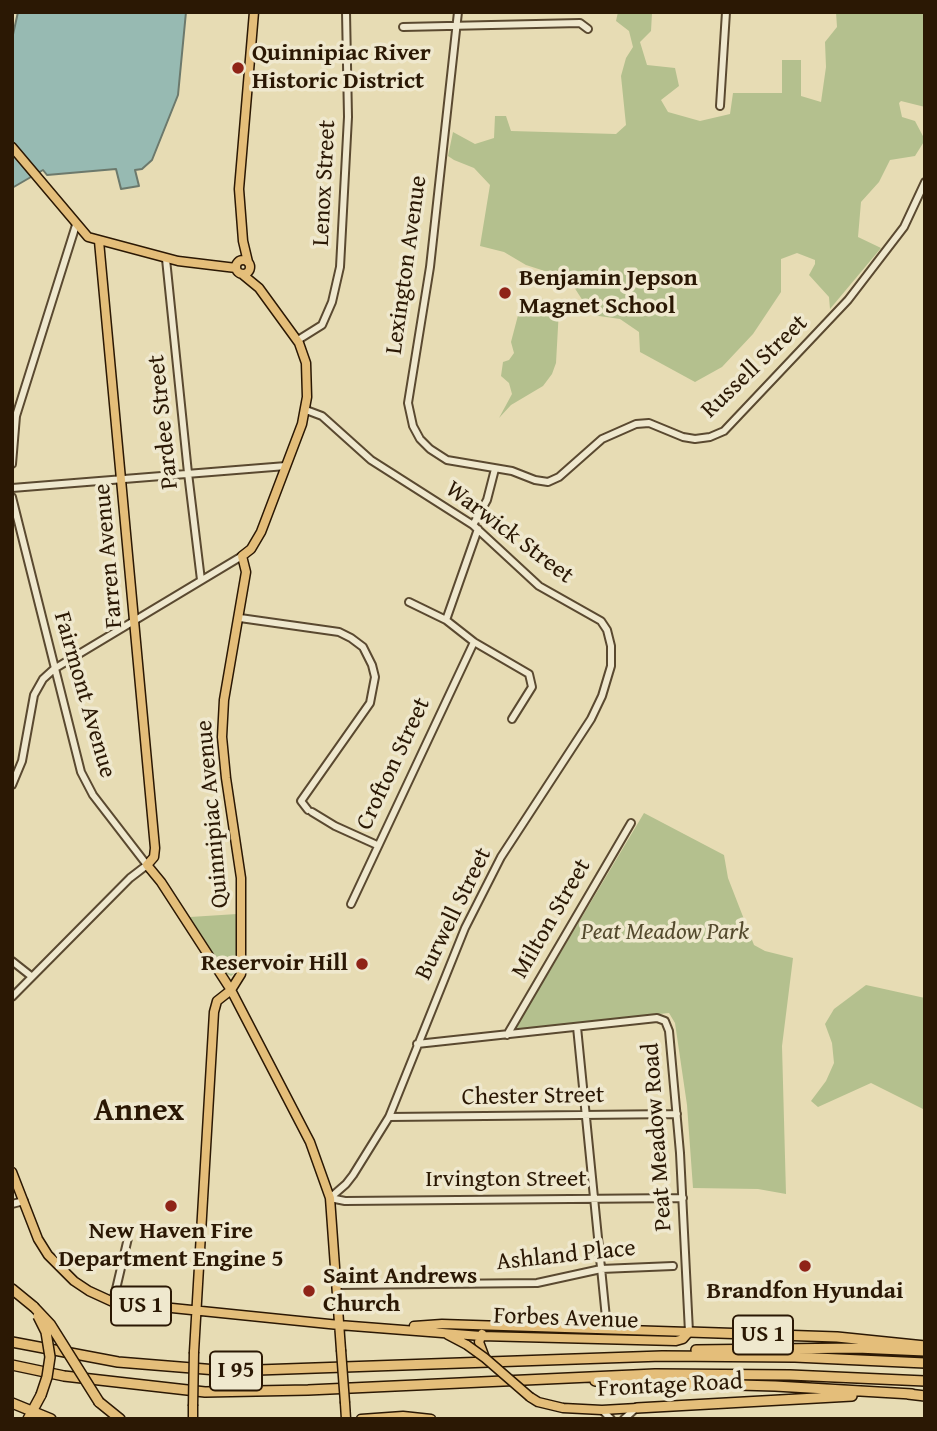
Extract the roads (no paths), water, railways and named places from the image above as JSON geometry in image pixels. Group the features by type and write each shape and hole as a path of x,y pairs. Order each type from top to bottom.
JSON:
{"highway":[{"path":"12,1289 50,1324 99,1402 120,1419"},
{"path":"30,1415 41,1395 50,1357 46,1332 34,1307"},
{"name":"Forbes Avenue","path":"689,1332 837,1337 925,1346"},
{"name":"I 95","path":"12,1342 118,1362 229,1371 618,1356 773,1356 925,1363"},
{"path":"618,1356 710,1349 857,1348 925,1352"},
{"name":"I 95","path":"12,1365 64,1376 205,1392 334,1389 542,1378 722,1374 925,1381"},
{"path":"542,1378 912,1394"},
{"name":"Frontage Road","path":"637,1408 912,1394 925,1396"},
{"path":"12,1403 30,1415 51,1419"}],"main road":[{"path":"254,12 239,189 243,241 258,288"},
{"path":"12,147 88,237 193,264 239,268 248,272 249,265"},
{"name":"Farren Avenue","path":"100,241 155,848 154,857 147,865"},
{"path":"239,268 243,241"},
{"path":"239,268 243,260 249,265"},
{"path":"239,268 298,340 306,367 306,410 261,532 251,549 242,556"},
{"name":"Quinnipiac Avenue","path":"193,1419 195,1310 214,1012 216,1001 231,990 241,974 241,878 222,737 224,700 240,618 246,567 242,556"},
{"name":"Fairmont Avenue","path":"147,865 161,882 231,990 305,1131 330,1198 346,1419"},
{"name":"Forbes Avenue","path":"12,1172 38,1239 61,1270 89,1292 113,1302 339,1325 442,1332 480,1339 676,1341 683,1339 689,1332"},
{"name":"Forbes Avenue","path":"397,1328 442,1324 689,1332"},
{"path":"485,1358 480,1339 487,1325"},
{"name":"Frontage Road","path":"442,1332 485,1358 538,1402 563,1408 637,1408"},
{"path":"361,1419 403,1416 431,1419"}],"street":[{"name":"Lenox Street","path":"298,340 322,325 332,302 340,267 348,117 346,12"},
{"name":"Lexington Avenue","path":"458,12 430,267 409,387 408,409 417,433 439,456 457,463 495,469"},
{"path":"720,106 726,12"},
{"path":"403,27 580,23 588,29"},
{"name":"Russell Street","path":"495,469 512,471 540,482 548,482 559,477 602,439 636,424 649,423 695,439 724,431 848,300 904,227 925,182"},
{"path":"12,464 16,416 76,225"},
{"name":"Pardee Street","path":"166,259 201,580"},
{"name":"Warwick Street","path":"306,410 322,416 371,460 476,527 539,586 601,621 607,630 611,646"},
{"path":"12,488 286,466"},
{"path":"446,620 495,469"},
{"name":"Fairmont Avenue","path":"12,497 80,772 93,795 147,865"},
{"path":"12,785 22,761 34,695 43,679 54,669 242,556"},
{"path":"409,602 446,620 474,642 529,674 531,687 512,719"},
{"path":"240,618 338,632 363,647 373,665 375,677 370,703 301,801 310,811 335,826 377,845"},
{"name":"Crofton Street","path":"351,904 474,642"},
{"name":"Burwell Street","path":"330,1198 353,1175 389,1117 465,928 497,865 597,706 611,666 611,646"},
{"name":"Milton Street","path":"506,1035 631,823"},
{"path":"12,997 130,878 147,865"},
{"path":"12,961 31,976"},
{"name":"Peat Meadow Road","path":"417,1044 657,1018 665,1021 669,1031 677,1114 689,1332"},
{"path":"577,1027 607,1328"},
{"name":"Chester Street","path":"389,1117 677,1114"},
{"name":"Irvington Street","path":"330,1198 345,1201 683,1198"},
{"path":"12,1204 24,1201"},
{"path":"113,1302 128,1238"},
{"name":"Ashland Place","path":"337,1285 537,1283 601,1269 673,1266"},
{"path":"624,1419 637,1408"},
{"path":"602,1410 611,1419"}],"water":[{"path":"18,12 186,12 178,95 152,160 142,169 135,170 139,186 121,189 116,169 47,175 43,170 12,188 12,39"}],"place":[{"name":"Quinnipiac River Historic District","path":"238,68"},
{"name":"Benjamin Jepson Magnet School","path":"505,293"},
{"name":"Reservoir Hill","path":"362,964"},
{"name":"New Haven Fire Department Engine 5","path":"171,1206"},
{"name":"Brandfon Hyundai","path":"805,1266"},
{"name":"Saint Andrews Church","path":"309,1291"}],"district":[{"name":"Annex","path":"139,1112"}],"park label":[{"name":"Peat Meadow Park","path":"665,933"}]}
